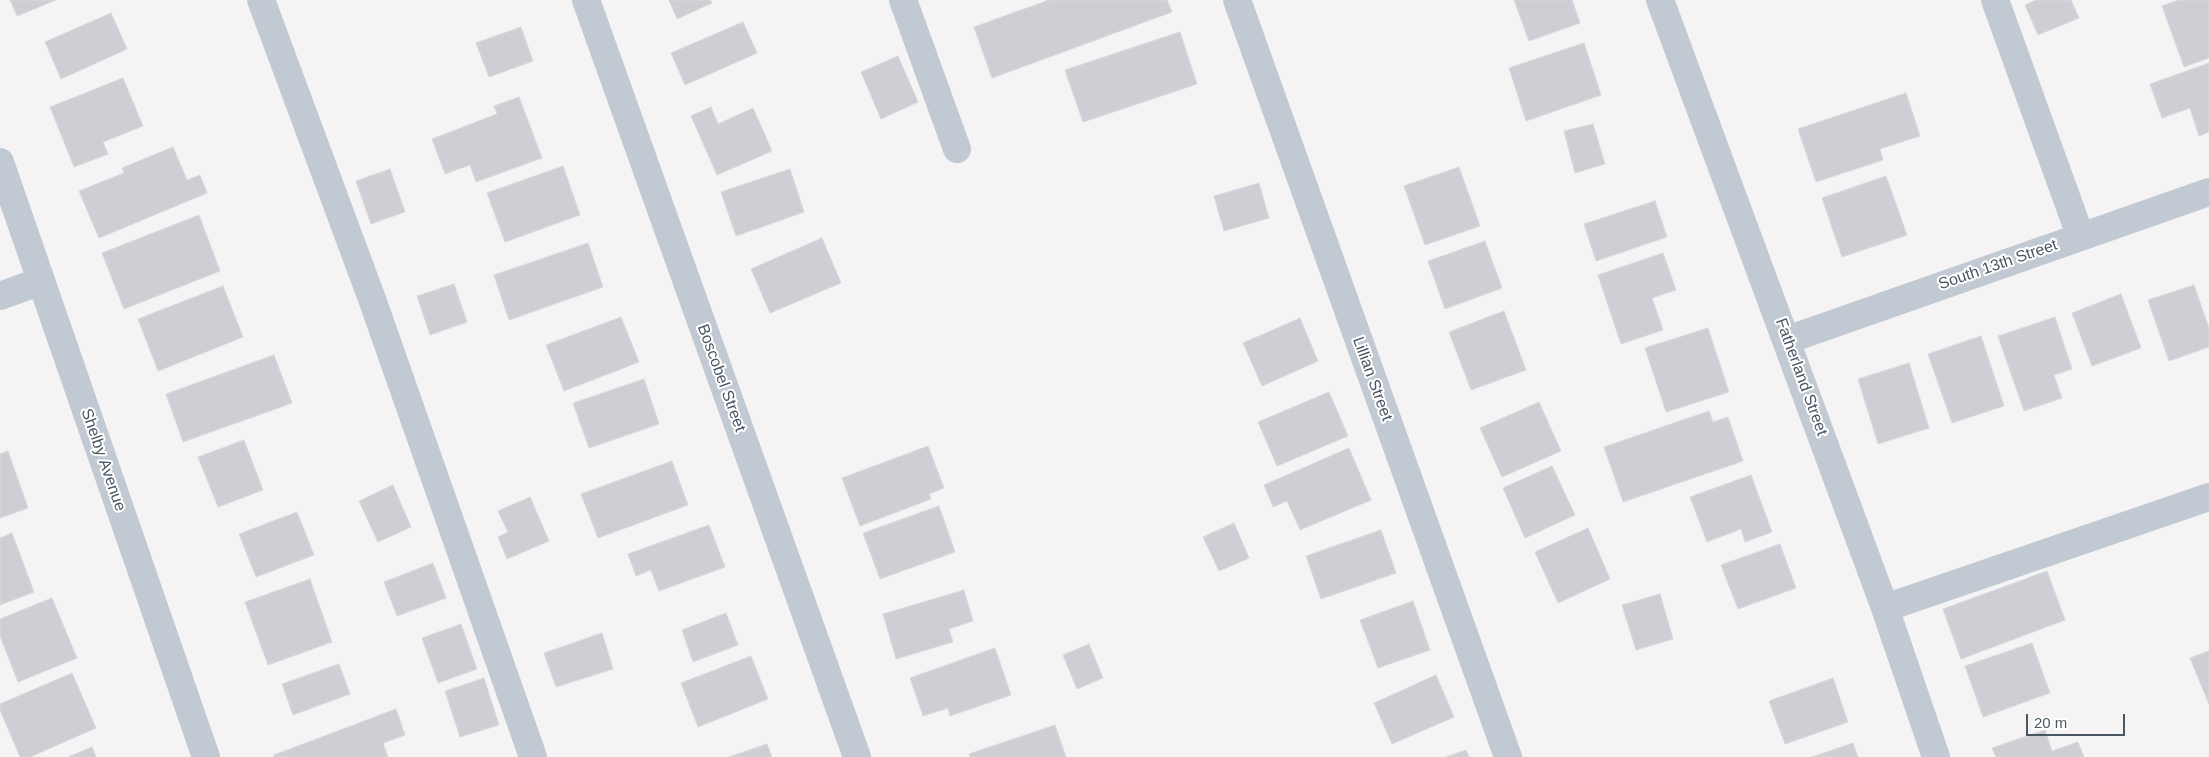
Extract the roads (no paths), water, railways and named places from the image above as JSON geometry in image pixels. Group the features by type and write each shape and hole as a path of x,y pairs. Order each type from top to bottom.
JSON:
{"street":[{"path":"261,0 372,298 533,757"},
{"name":"Boscobel Street","path":"586,0 857,757"},
{"path":"903,0 957,149"},
{"name":"Lillian Street","path":"1237,0 1508,757"},
{"name":"Fatherland Street","path":"1660,0 1885,608 1936,757"},
{"path":"1995,0 2080,236"},
{"name":"Shelby Avenue","path":"0,162 206,757"},
{"name":"South 13th Street","path":"1787,340 2209,192"},
{"path":"0,296 41,281"},
{"path":"1885,608 2209,497"}]}
